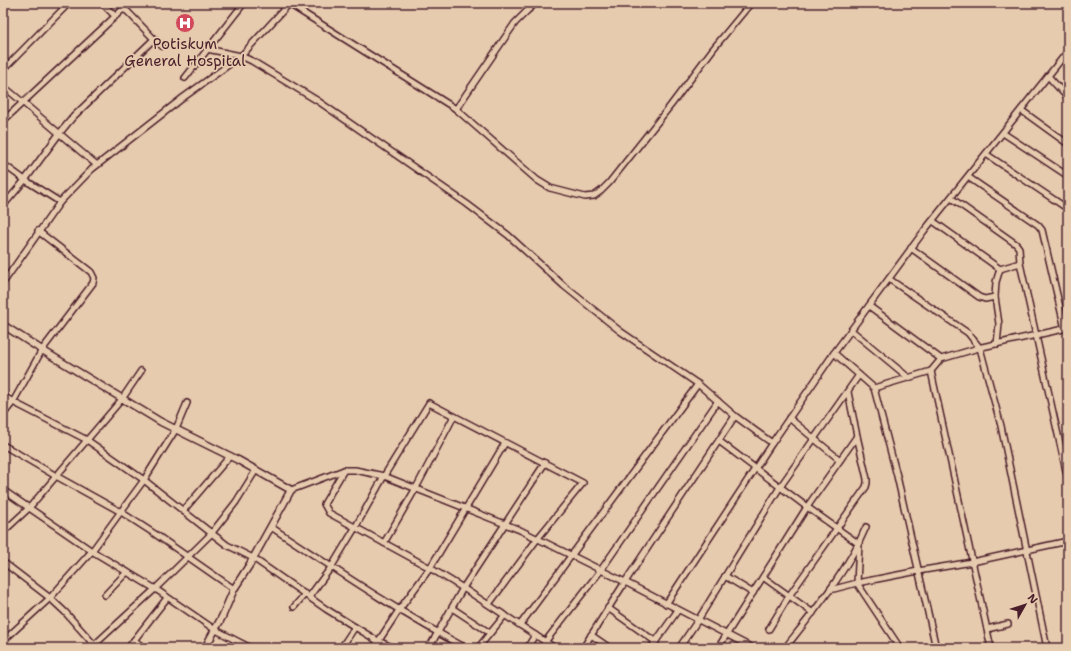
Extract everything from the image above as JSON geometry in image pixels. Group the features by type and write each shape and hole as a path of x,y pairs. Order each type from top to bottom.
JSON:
{"street":[{"path":"3,70 68,3"},
{"path":"102,3 115,16"},
{"path":"185,78 244,3"},
{"path":"3,282 60,202 97,166 240,56 289,3 456,109 537,180 550,188 585,197 594,196 602,191 609,183 713,49 751,3"},
{"path":"456,109 515,23 536,3"},
{"path":"3,121 122,10 126,11 162,46"},
{"path":"4,202 25,180 59,134 83,107 154,39"},
{"path":"208,49 240,56 318,101 467,204 508,236 564,286 620,331 698,384 735,416 772,443"},
{"path":"666,604 755,468 834,353 911,248 1068,51"},
{"path":"1048,76 1068,97"},
{"path":"3,86 97,166"},
{"path":"1020,110 1068,144"},
{"path":"1003,133 1068,176"},
{"path":"986,154 1068,209"},
{"path":"3,164 60,202"},
{"path":"874,388 931,371 941,360 980,348 1066,328 1042,230 1038,225 968,176"},
{"path":"951,198 1016,244 1019,248 1020,263 1068,480"},
{"path":"933,220 1000,269"},
{"path":"3,415 42,350 93,283 94,278 90,272 38,231"},
{"path":"911,248 978,297 985,299 995,297"},
{"path":"1000,269 1020,263"},
{"path":"996,344 999,324 995,297 996,282 1000,269"},
{"path":"889,278 968,333 980,348 1001,426 1047,648"},
{"path":"869,306 941,360"},
{"path":"3,325 161,422 230,456 291,490"},
{"path":"851,330 909,378"},
{"path":"834,353 874,388 897,476 936,648"},
{"path":"3,532 29,508 122,399 141,371"},
{"path":"931,371 991,648"},
{"path":"679,648 698,620 780,487 859,375"},
{"path":"520,625 698,384"},
{"path":"769,629 789,596 866,487 867,479 848,392"},
{"path":"3,396 87,440 144,480 227,545 253,558 307,596 355,627 378,641 394,648"},
{"path":"545,642 601,570 718,401"},
{"path":"3,641 50,598 92,551 144,480 176,429 187,403"},
{"path":"294,607 307,596 332,566 384,476 429,403 583,483 538,538 488,604"},
{"path":"384,543 416,488 454,416"},
{"path":"583,648 735,416"},
{"path":"789,418 840,460"},
{"path":"718,648 807,507 857,436"},
{"path":"719,441 859,544"},
{"path":"374,648 399,610 430,568 505,443"},
{"path":"3,445 121,512 234,589"},
{"path":"183,511 230,456"},
{"path":"429,648 463,588 545,463"},
{"path":"3,562 50,598 71,618 94,647 212,534 236,502 256,470"},
{"path":"344,470 324,504 329,513 430,568 555,648"},
{"path":"205,648 214,629 222,617 234,589 291,490 344,470 355,470 384,476 538,538 753,648"},
{"path":"3,490 92,551 155,589 214,629 242,646 251,648"},
{"path":"271,527 399,610 466,648"},
{"path":"785,648 830,590 859,544 866,527"},
{"path":"830,590 857,583 972,562 1068,541"},
{"path":"859,544 857,583 900,648"},
{"path":"105,595 127,572"},
{"path":"725,576 753,593"},
{"path":"763,577 813,613"},
{"path":"128,648 167,598"},
{"path":"452,608 490,633"},
{"path":"608,608 656,642"},
{"path":"651,648 678,610"},
{"path":"478,648 505,615"},
{"path":"987,629 1008,624"},
{"path":"341,648 355,627"},
{"path":"527,648 535,635"},
{"path":"591,635 610,648"},
{"path":"134,640 144,648"}],"place":[{"name":"Potiskum General Hospital","path":"185,23"}]}
